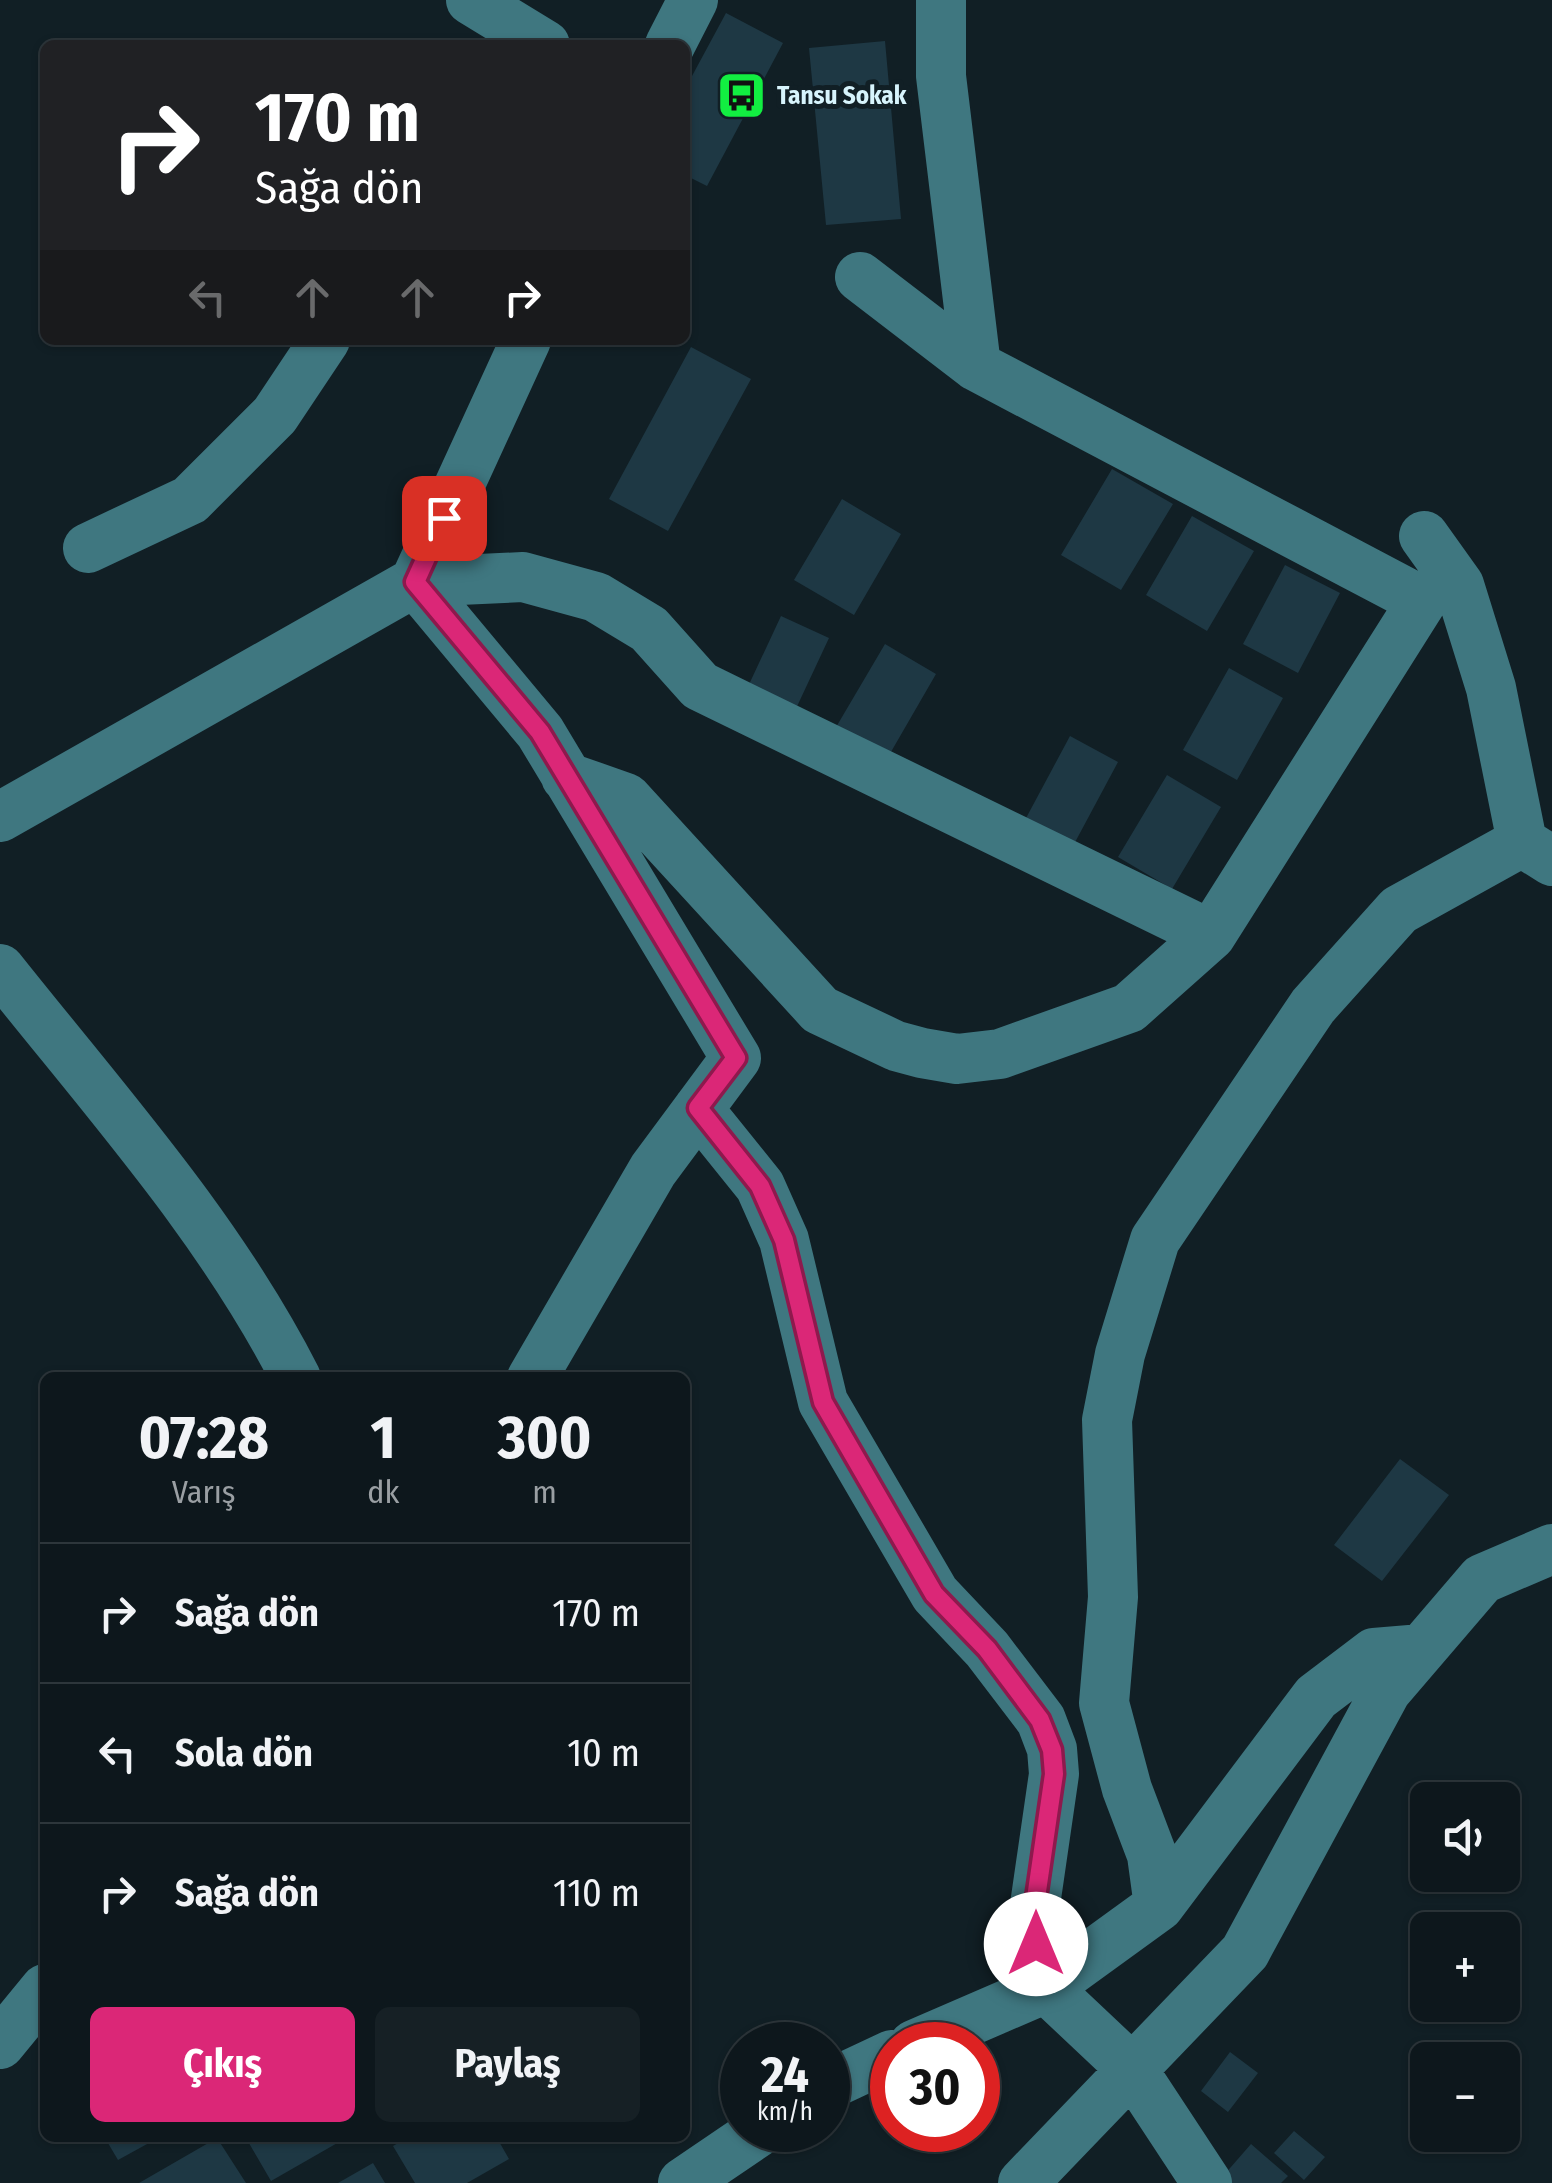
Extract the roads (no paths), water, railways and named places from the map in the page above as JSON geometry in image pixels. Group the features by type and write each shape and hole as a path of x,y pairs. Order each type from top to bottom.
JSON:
{"street":[{"path":"472,0 537,40"},
{"path":"673,40 693,0"},
{"path":"941,0 941,76 976,366"},
{"path":"566,776 626,798 820,1010 896,1046 922,1053 957,1059 1000,1054 1129,1008 1210,935 1422,602 976,366 860,277"},
{"path":"88,548 190,500 275,415 321,345"},
{"path":"415,582 524,345"},
{"path":"1158,1906 1152,1855 1127,1789 1104,1703 1113,1597 1107,1420 1120,1354 1155,1240 1314,1006 1399,910 1537,852 1459,584 1424,536"},
{"path":"0,818 415,582 523,577 596,597 649,629 700,686 1210,935"},
{"path":"415,582 540,732 736,1058 652,1170 535,1372"},
{"path":"0,969 208,1232 266,1318 293,1372"},
{"path":"698,1108 760,1186 784,1240 823,1402 934,1594 987,1649 1040,1720 1052,1750 1054,1774 1034,1912 1046,1988 1132,2069 1207,2183"},
{"path":"1023,2183 1246,1952 1386,1690 1482,1579 1552,1549"},
{"path":"967,2022 1046,1988 1158,1906 1316,1698 1374,1653 1422,1649"},
{"path":"0,2044 40,1994"},
{"path":"683,2183 729,2152"}],"place":[{"name":"Tansu Sokak","path":"742,95"}]}
